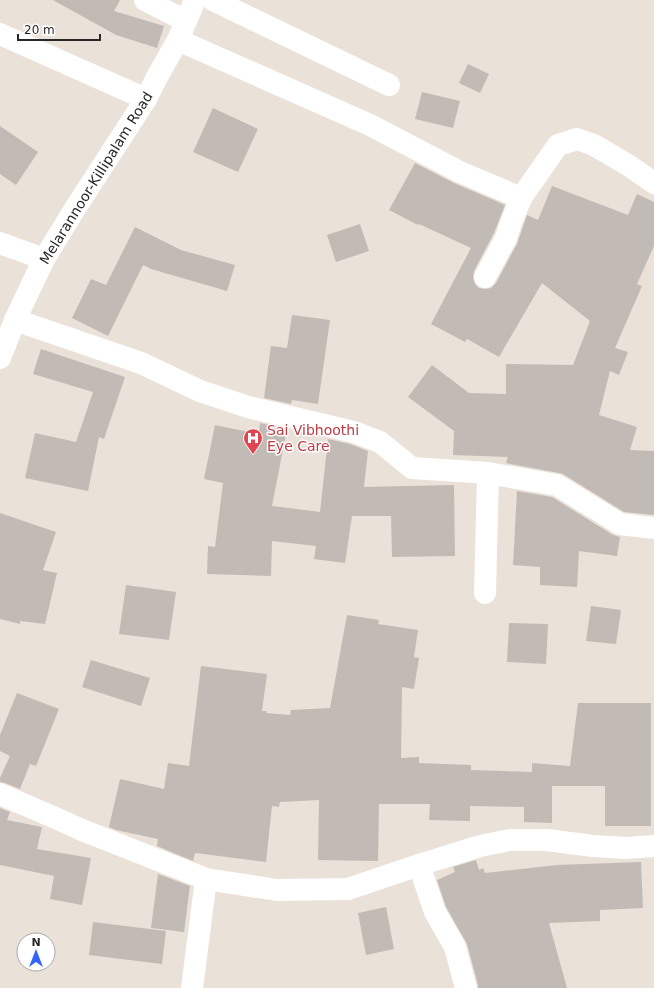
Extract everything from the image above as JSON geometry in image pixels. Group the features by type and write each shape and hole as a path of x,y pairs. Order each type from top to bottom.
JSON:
{"street":[{"path":"146,0 182,30 460,172 521,198"},
{"name":"Melarannoor-Killipalam Road","path":"0,358 15,320 44,259 146,99 182,30 195,0"},
{"path":"213,0 389,85"},
{"path":"0,34 146,99"},
{"path":"485,277 506,238 521,198 558,145 577,139 594,145 628,165 654,183"},
{"path":"0,243 44,259"},
{"path":"15,320 141,363 200,391 248,407 354,432 380,442 412,468 488,473 557,485 620,524 654,528"},
{"path":"485,593 488,473"},
{"path":"0,794 82,830 206,879 277,890 348,889 480,846 510,840 547,840 593,846 626,848 654,846"},
{"path":"420,865 435,912 455,947 466,988"},
{"path":"192,988 206,879"}],"building":[{"path":"53,0 120,0 114,11 164,26 157,48 116,35"},
{"path":"468,64 489,74 480,93 459,83"},
{"path":"422,92 460,101 453,128 415,119"},
{"path":"213,108 258,129 238,172 193,152"},
{"path":"0,126 38,152 16,185 0,174"},
{"path":"415,163 454,183 505,205 494,233 474,271 473,277 475,284 479,288 485,289 491,288 496,283 517,244 527,215 538,220 552,186 628,215 637,194 654,202 654,246 637,284 642,286 615,348 628,352 619,375 610,371 599,415 637,427 630,450 654,451 654,515 624,512 563,474 506,463 508,457 453,455 454,431 408,397 432,365 469,393 506,394 506,364 573,365 590,321 542,283 499,357 467,339 465,342 431,324 471,248 419,224 418,225 389,210"},
{"path":"360,224 369,251 336,262 327,235"},
{"path":"135,227 181,250 235,265 227,291 151,269 143,265 108,336 72,318 91,279 106,285"},
{"path":"292,315 330,320 318,404 292,400 291,404 264,398 271,346 287,348"},
{"path":"41,349 125,377 104,439 99,437 88,491 25,478 35,433 76,442 93,392 33,374"},
{"path":"260,423 287,429 272,506 320,512 328,439 350,444 368,451 364,487 454,485 455,556 392,557 391,516 352,516 345,563 314,559 316,546 272,541 271,576 207,574 208,546 215,547 223,483 204,479 215,425 259,434"},
{"path":"517,491 552,497 613,535 620,537 617,556 579,551 577,587 540,585 540,567 513,565"},
{"path":"0,513 56,532 43,570 57,573 45,624 20,621 20,624 0,619"},
{"path":"126,585 176,592 169,640 119,634"},
{"path":"591,606 621,610 616,644 586,641"},
{"path":"347,615 379,620 378,624 418,630 414,657 419,658 414,689 402,687 401,758 419,757 419,763 471,765 471,770 532,772 532,763 570,766 578,703 651,703 651,826 605,826 605,786 552,786 552,823 524,822 524,807 470,806 470,821 429,820 430,804 379,804 378,861 318,860 319,800 280,802 279,807 272,806 266,862 195,853 193,861 157,846 158,839 116,830 109,827 120,779 164,789 168,763 189,766 201,666 267,674 262,711 267,711 266,713 290,715 291,710 330,708"},
{"path":"509,623 548,624 546,664 507,662"},
{"path":"91,660 150,678 141,706 82,687"},
{"path":"17,693 59,709 36,766 30,764 20,789 0,782 0,778 10,756 0,751 0,735"},
{"path":"0,808 10,812 7,820 42,827 37,849 91,858 82,905 50,899 54,876 0,865"},
{"path":"476,860 479,870 483,868 485,873 557,865 641,862 643,908 600,910 600,921 549,923 567,988 478,988 467,944 446,907 437,880 455,872 453,867"},
{"path":"158,874 190,886 184,932 151,928"},
{"path":"386,907 394,949 366,955 358,913"},
{"path":"93,922 166,931 162,964 89,955"}],"place":[{"name":"Sai Vibhoothi Eye Care","path":"253,455"}]}
